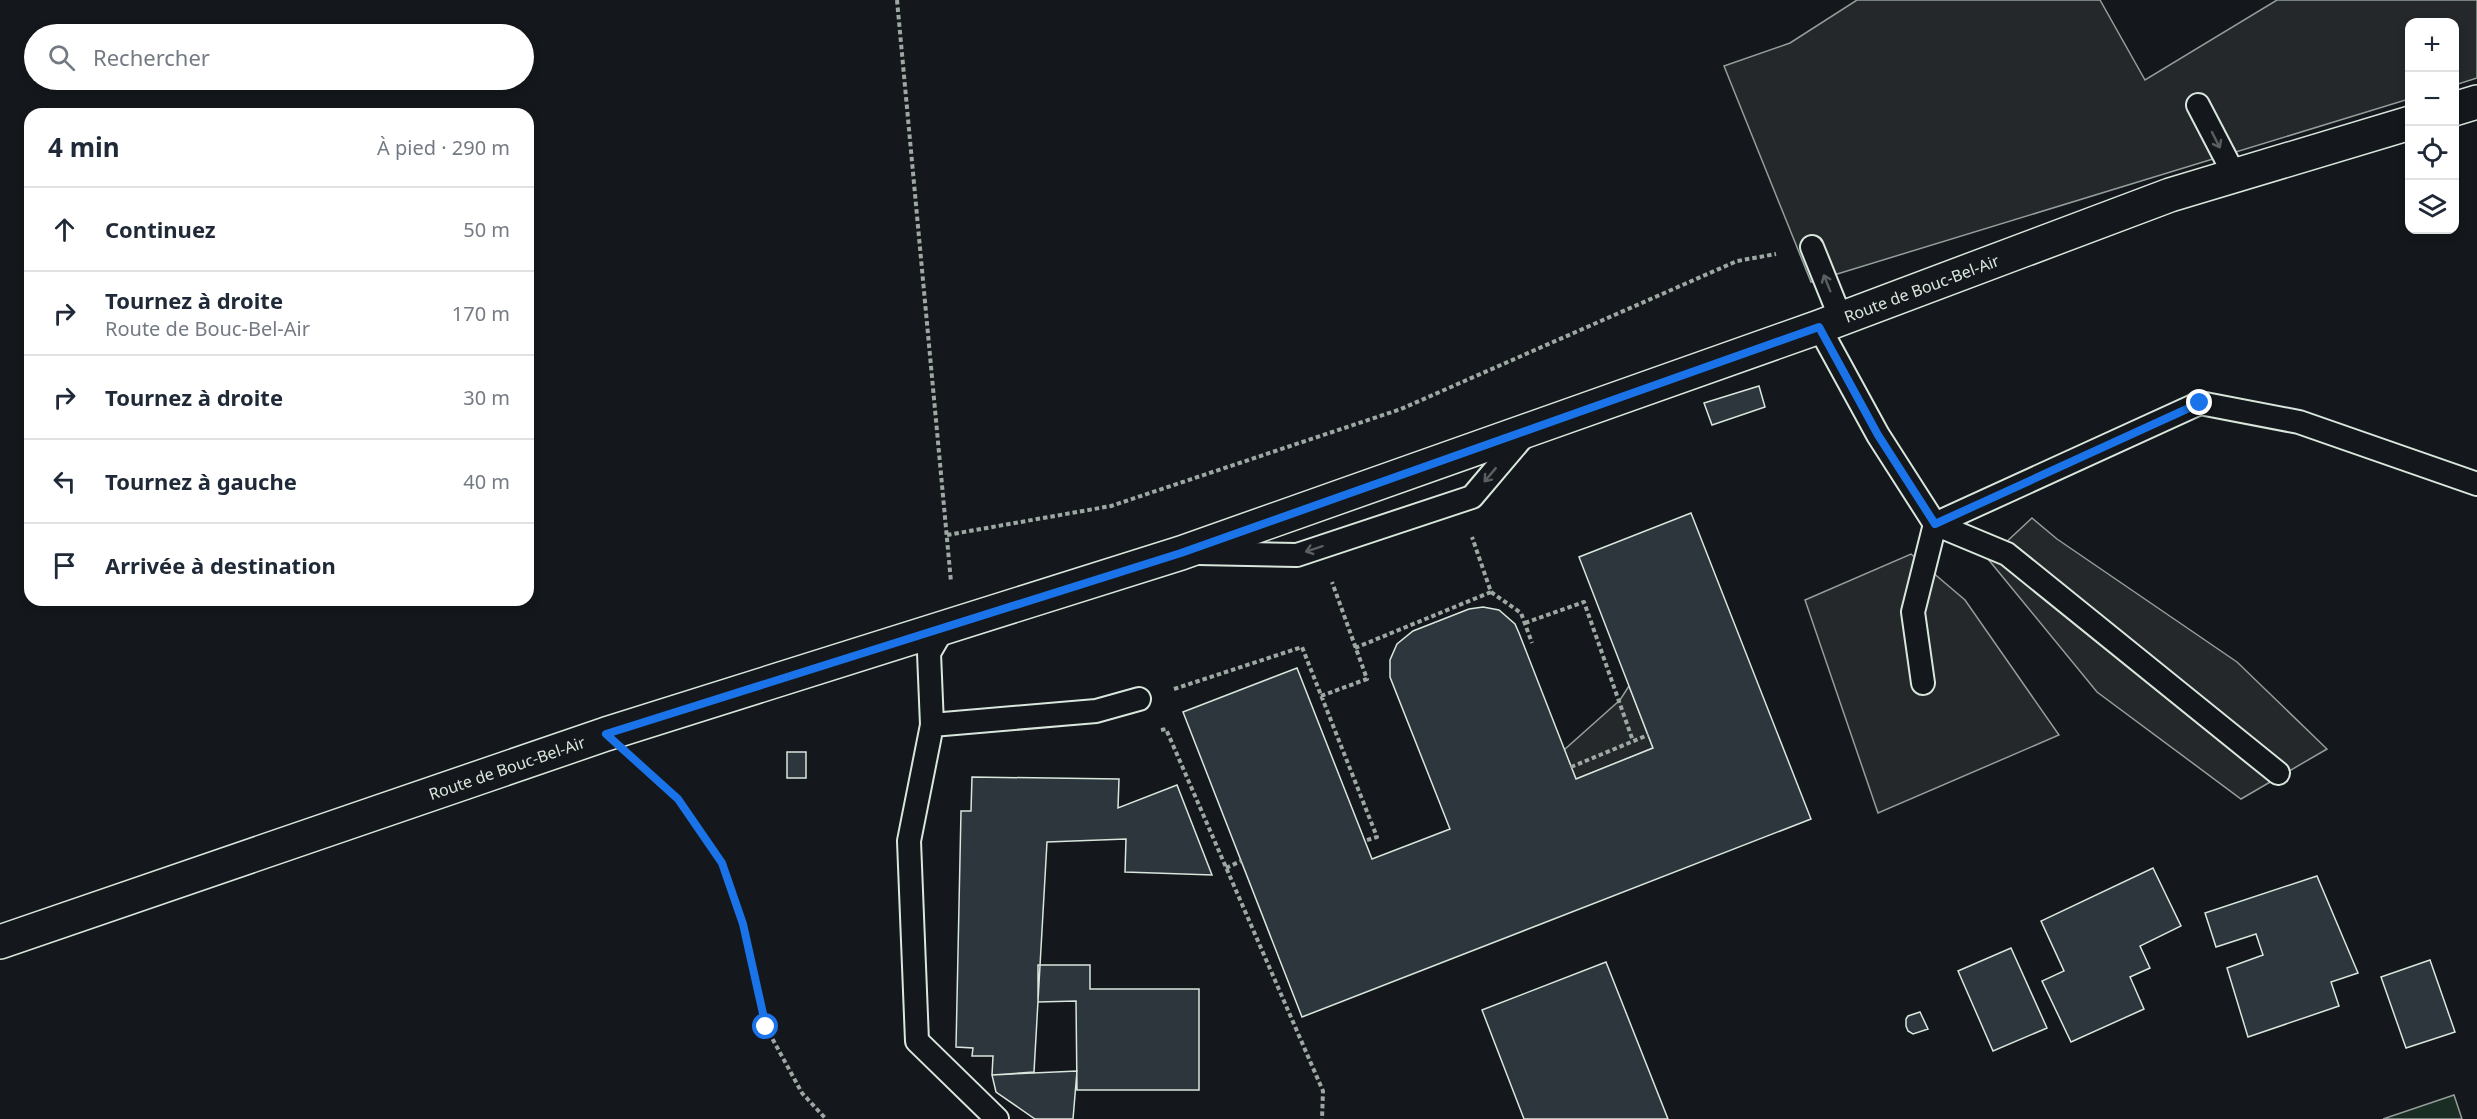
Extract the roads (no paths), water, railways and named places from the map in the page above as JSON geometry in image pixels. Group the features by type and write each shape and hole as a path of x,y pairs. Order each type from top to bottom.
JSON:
{"street":[{"path":"2459,107 2477,102"},
{"name":"Route de Bouc-Bel-Air","path":"0,942 606,734 1181,553 1830,323 2170,195 2405,124"}],"lane":[{"path":"2198,105 2235,176"},
{"path":"1812,247 1830,323 1878,435 1935,524 2007,554 2277,773"},
{"path":"1935,524 2200,403 2299,422 2477,484"},
{"path":"1181,553 1298,555 1472,497 1528,430"},
{"path":"1923,683 1913,612 1935,524"},
{"path":"943,629 929,653 932,725 909,841 917,1041 997,1119"},
{"path":"932,725 1096,711 1139,699"}]}
